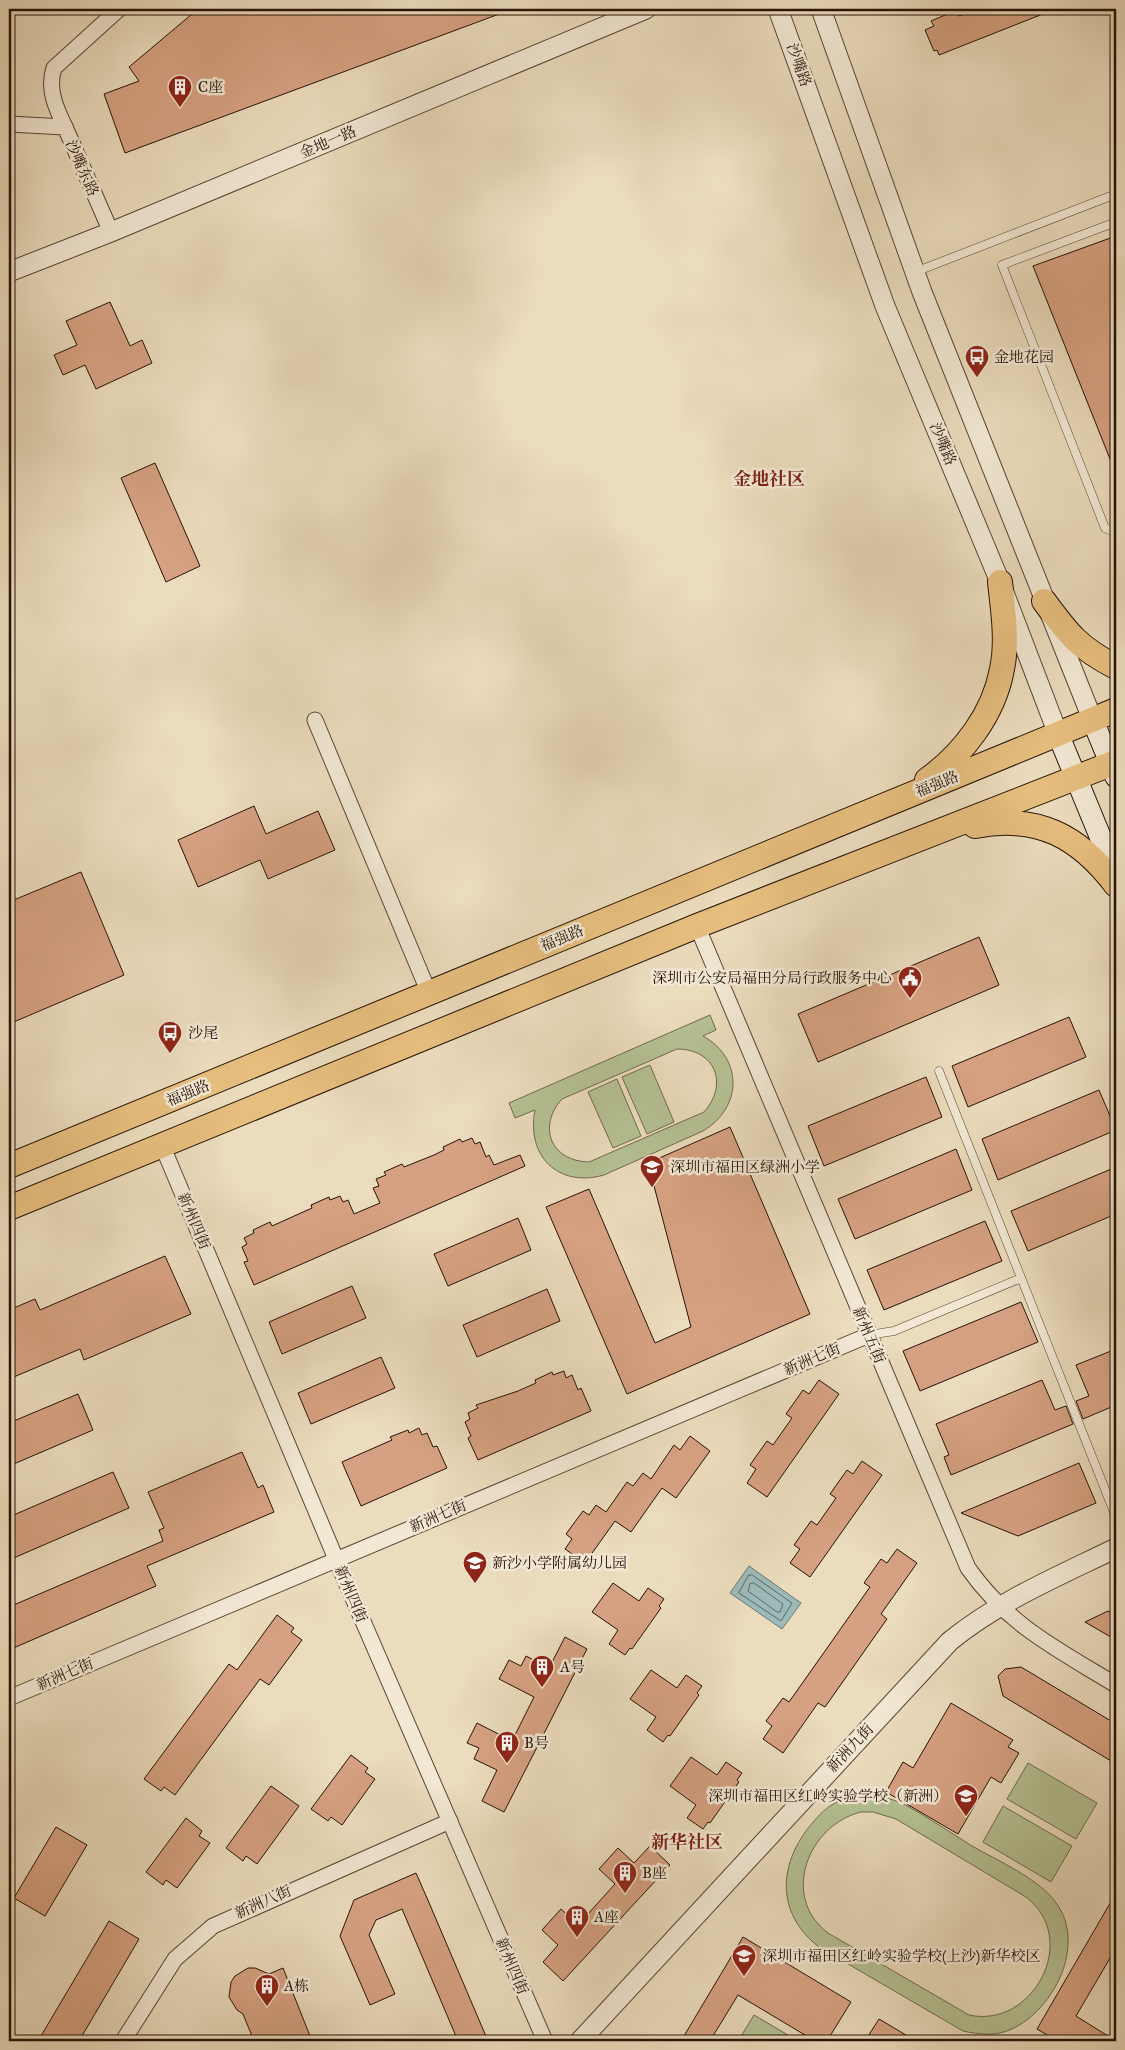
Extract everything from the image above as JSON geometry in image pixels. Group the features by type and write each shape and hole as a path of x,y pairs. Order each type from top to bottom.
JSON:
{"main road":[{"path":"901,799 955,757 977,729 993,700 1003,660 1005,632 1000,582"},
{"path":"1044,601 1069,636 1116,667"},
{"name":"福强路","path":"9,1166 1116,710"},
{"path":"9,1208 698,926 924,836 1076,778 1115,768 1093,721"},
{"name":"沙嘴路","path":"1058,734 1116,875"},
{"path":"924,836 985,824 1014,822 1032,825 1058,833 1075,843 1091,856 1116,885"}],"street":[{"path":"65,128 52,91 51,78 54,68 119,9"},
{"name":"金地一路","path":"9,272 111,232 646,9"},
{"name":"沙嘴路","path":"778,9 885,306 1000,582 1058,734"},
{"path":"821,9 915,272 1093,721"},
{"name":"沙嘴东路","path":"9,124 65,128 111,232"},
{"path":"315,720 429,993"},
{"name":"新州五街","path":"698,926 968,1568 998,1606 1035,1636 1116,1684"},
{"name":"新州四街","path":"162,1145 336,1560 545,2041"},
{"name":"新洲七街","path":"9,1698 869,1335"},
{"name":"新洲九街","path":"580,2041 924,1668 956,1636 998,1606 1116,1548"},
{"name":"新洲八街","path":"123,2041 174,1959 214,1926 450,1820"}],"lane":[{"path":"915,272 1116,194"},
{"path":"1116,222 1002,265 1105,528 1116,533"},
{"path":"938,1072 1116,1517"},
{"path":"869,1335 894,1331 1021,1278"}],"green space":[{"path":"710,1015 716,1030 703,1036 726,1057 731,1070 733,1084 731,1097 725,1110 716,1121 703,1131 604,1175 587,1178 573,1177 549,1165 541,1154 536,1141 533,1127 535,1110 515,1118 509,1103","holes":["677,1049 701,1055 714,1070 716,1090 712,1101 704,1112 589,1162 565,1156 557,1149 552,1141 550,1121 554,1110 562,1099"]},
{"path":"650,1065 674,1122 647,1134 622,1077"},
{"path":"617,1079 641,1136 613,1148 588,1092"},
{"path":"1028,1763 1097,1803 1076,1839 1007,1799"},
{"path":"875,1795 904,1804 972,1846 1006,1864 1040,1886 1057,1904 1065,1921 1068,1938 1067,1957 1061,1975 1052,1992 1041,2007 1027,2020 1012,2029 1000,2033 982,2034 963,2031 819,1947 806,1935 796,1921 790,1907 787,1877 790,1862 806,1831 820,1814 835,1803 846,1799","holes":["861,1812 873,1812 896,1819 1026,1897 1042,1915 1049,1935 1049,1956 1042,1977 1030,1995 1013,2008 992,2016 969,2015 828,1933 813,1918 805,1901 803,1882 807,1864 815,1847 827,1831 842,1819"]},
{"path":"1003,1806 1072,1846 1051,1882 983,1842"},
{"path":"754,2015 798,2041 738,2041"}],"water":[{"path":"749,1566 801,1603 782,1629 730,1593"}],"building":[{"path":"198,9 510,10 125,153 104,94 139,81 129,67"},
{"path":"977,9 1053,10 939,55 937,50 934,51 925,30 934,26 931,21 957,10 959,16"},
{"path":"1116,236 1116,474 1033,266"},
{"path":"110,302 130,346 142,340 152,363 96,389 85,365 63,375 54,355 77,345 66,321"},
{"path":"155,463 200,566 166,582 121,478"},
{"path":"254,806 266,834 318,811 335,850 268,879 260,860 198,887 178,840"},
{"path":"81,872 124,975 9,1024 9,902"},
{"path":"979,937 999,985 818,1062 798,1014"},
{"path":"1069,1017 1086,1057 968,1107 952,1066"},
{"path":"926,1077 942,1117 824,1166 808,1126"},
{"path":"1099,1090 1116,1130 998,1180 982,1139"},
{"path":"730,1127 810,1314 627,1394 546,1207 589,1189 655,1343 691,1327 648,1163"},
{"path":"472,1138 475,1144 480,1142 486,1157 489,1155 494,1165 520,1155 525,1166 254,1285 244,1262 248,1261 242,1247 247,1244 244,1238 254,1233 253,1230 270,1222 272,1226 312,1208 311,1205 329,1197 330,1200 340,1196 343,1202 348,1200 354,1214 380,1203 373,1188 379,1186 376,1179 386,1175 384,1172 402,1164 404,1167 434,1155 444,1150 443,1147 460,1139 462,1142"},
{"path":"956,1149 972,1190 855,1239 838,1199"},
{"path":"1116,1167 1116,1214 1028,1251 1011,1211"},
{"path":"518,1218 531,1250 448,1286 434,1254"},
{"path":"985,1221 1002,1261 884,1310 867,1270"},
{"path":"165,1256 191,1314 84,1360 80,1349 9,1379 9,1310 35,1299 40,1310"},
{"path":"352,1286 366,1318 282,1354 269,1322"},
{"path":"547,1289 560,1321 477,1357 463,1325"},
{"path":"1021,1302 1038,1342 920,1391 903,1351"},
{"path":"1116,1349 1116,1405 1083,1419 1076,1401 1089,1396 1076,1365"},
{"path":"381,1357 395,1388 311,1424 298,1393"},
{"path":"564,1371 566,1378 572,1375 578,1390 581,1388 591,1411 478,1460 468,1438 471,1436 465,1422 470,1419 468,1413 478,1408 476,1405 518,1391 536,1383 535,1380 552,1372 553,1375"},
{"path":"819,1380 839,1394 767,1497 747,1483 756,1469 750,1465 767,1441 773,1445 792,1418 786,1414 803,1390 809,1394"},
{"path":"1042,1380 1055,1410 1066,1406 1073,1424 951,1475 944,1457 949,1455 936,1424"},
{"path":"78,1394 93,1430 9,1466 9,1423"},
{"path":"419,1428 422,1435 427,1433 433,1447 437,1446 447,1468 361,1506 342,1462 392,1440 390,1437 408,1430 409,1433"},
{"path":"690,1436 710,1451 676,1498 662,1488 631,1532 615,1521 585,1563 565,1549 572,1539 566,1534 583,1511 589,1515 596,1505 606,1512 627,1482 633,1486 643,1473 651,1479 674,1445 680,1450"},
{"path":"242,1452 258,1488 263,1485 274,1512 147,1566 156,1586 9,1650 9,1607 163,1541 159,1530 164,1528 148,1492"},
{"path":"862,1461 882,1475 810,1577 790,1563 800,1549 794,1545 811,1521 817,1525 836,1498 830,1494 847,1470 853,1474"},
{"path":"1079,1463 1096,1503 1018,1536 961,1513"},
{"path":"113,1472 129,1508 9,1560 9,1517"},
{"path":"897,1549 917,1563 881,1614 887,1619 825,1707 818,1703 783,1753 763,1739 772,1726 766,1721 783,1698 789,1702 870,1587 864,1583 881,1559 887,1563"},
{"path":"613,1583 639,1601 648,1588 664,1599 659,1606 661,1608 632,1649 630,1648 625,1655 609,1644 618,1630 592,1612"},
{"path":"1108,1611 1116,1616 1116,1640 1085,1622"},
{"path":"277,1615 294,1628 291,1632 302,1640 269,1685 260,1679 175,1795 164,1787 161,1791 144,1779 229,1664 237,1670"},
{"path":"565,1637 587,1649 504,1812 482,1801 497,1770 474,1759 479,1748 467,1743 477,1723 512,1741 534,1697 499,1679 509,1660 521,1666 526,1656 549,1668"},
{"path":"1021,1667 1116,1724 1116,1764 1003,1696 998,1676 1005,1669"},
{"path":"651,1670 677,1688 686,1675 702,1686 697,1693 699,1695 670,1736 668,1735 663,1742 647,1730 656,1717 630,1699"},
{"path":"951,1703 1013,1740 1008,1747 1019,1753 1001,1783 991,1777 958,1834 886,1792 903,1762 913,1768"},
{"path":"351,1755 368,1768 365,1772 375,1779 342,1825 331,1817 328,1821 311,1809"},
{"path":"691,1757 717,1775 726,1762 742,1773 737,1780 739,1782 710,1823 708,1822 703,1829 687,1818 696,1805 670,1786"},
{"path":"271,1786 299,1806 257,1864 246,1856 243,1861 226,1848"},
{"path":"186,1818 202,1831 199,1836 210,1843 177,1888 166,1880 163,1885 146,1872"},
{"path":"56,1827 87,1845 45,1916 14,1898"},
{"path":"650,1846 670,1865 563,1981 543,1962 558,1945 542,1930 561,1909 578,1925 615,1884 599,1869 618,1848 634,1863"},
{"path":"416,1873 488,2041 458,2041 402,1909 376,1920 369,1935 395,1994 370,2005 340,1936 354,1900"},
{"path":"1116,1893 1116,1948 1076,2016 1116,2041 1043,2041 1047,2035 1037,2029"},
{"path":"109,1921 139,1939 79,2041 38,2041"},
{"path":"743,1937 851,2002 827,2041 815,2041 738,1995 710,2041 681,2041"},
{"name":"A栋","path":"248,1968 255,1968 269,1974 283,1968 312,2041 254,2041 243,2014 237,2010 229,1997 231,1982 235,1976"},
{"path":"879,2019 916,2041 865,2041"}],"place":[{"name":"C座","path":"180,108"},
{"name":"金地花园","path":"977,378"},
{"name":"深圳市公安局福田分局行政服务中心","path":"910,999"},
{"name":"沙尾","path":"170,1054"},
{"name":"深圳市福田区绿洲小学","path":"652,1188"},
{"name":"新沙小学附属幼儿园","path":"475,1584"},
{"name":"A号","path":"542,1688"},
{"name":"B号","path":"507,1764"},
{"name":"深圳市福田区红岭实验学校（新洲）","path":"966,1817"},
{"name":"B座","path":"625,1894"},
{"name":"A座","path":"577,1938"},
{"name":"深圳市福田区红岭实验学校(上沙)新华校区","path":"744,1977"},
{"name":"A栋","path":"267,2007"}],"district":[{"name":"金地社区","path":"769,479"},
{"name":"新华社区","path":"687,1842"}]}
